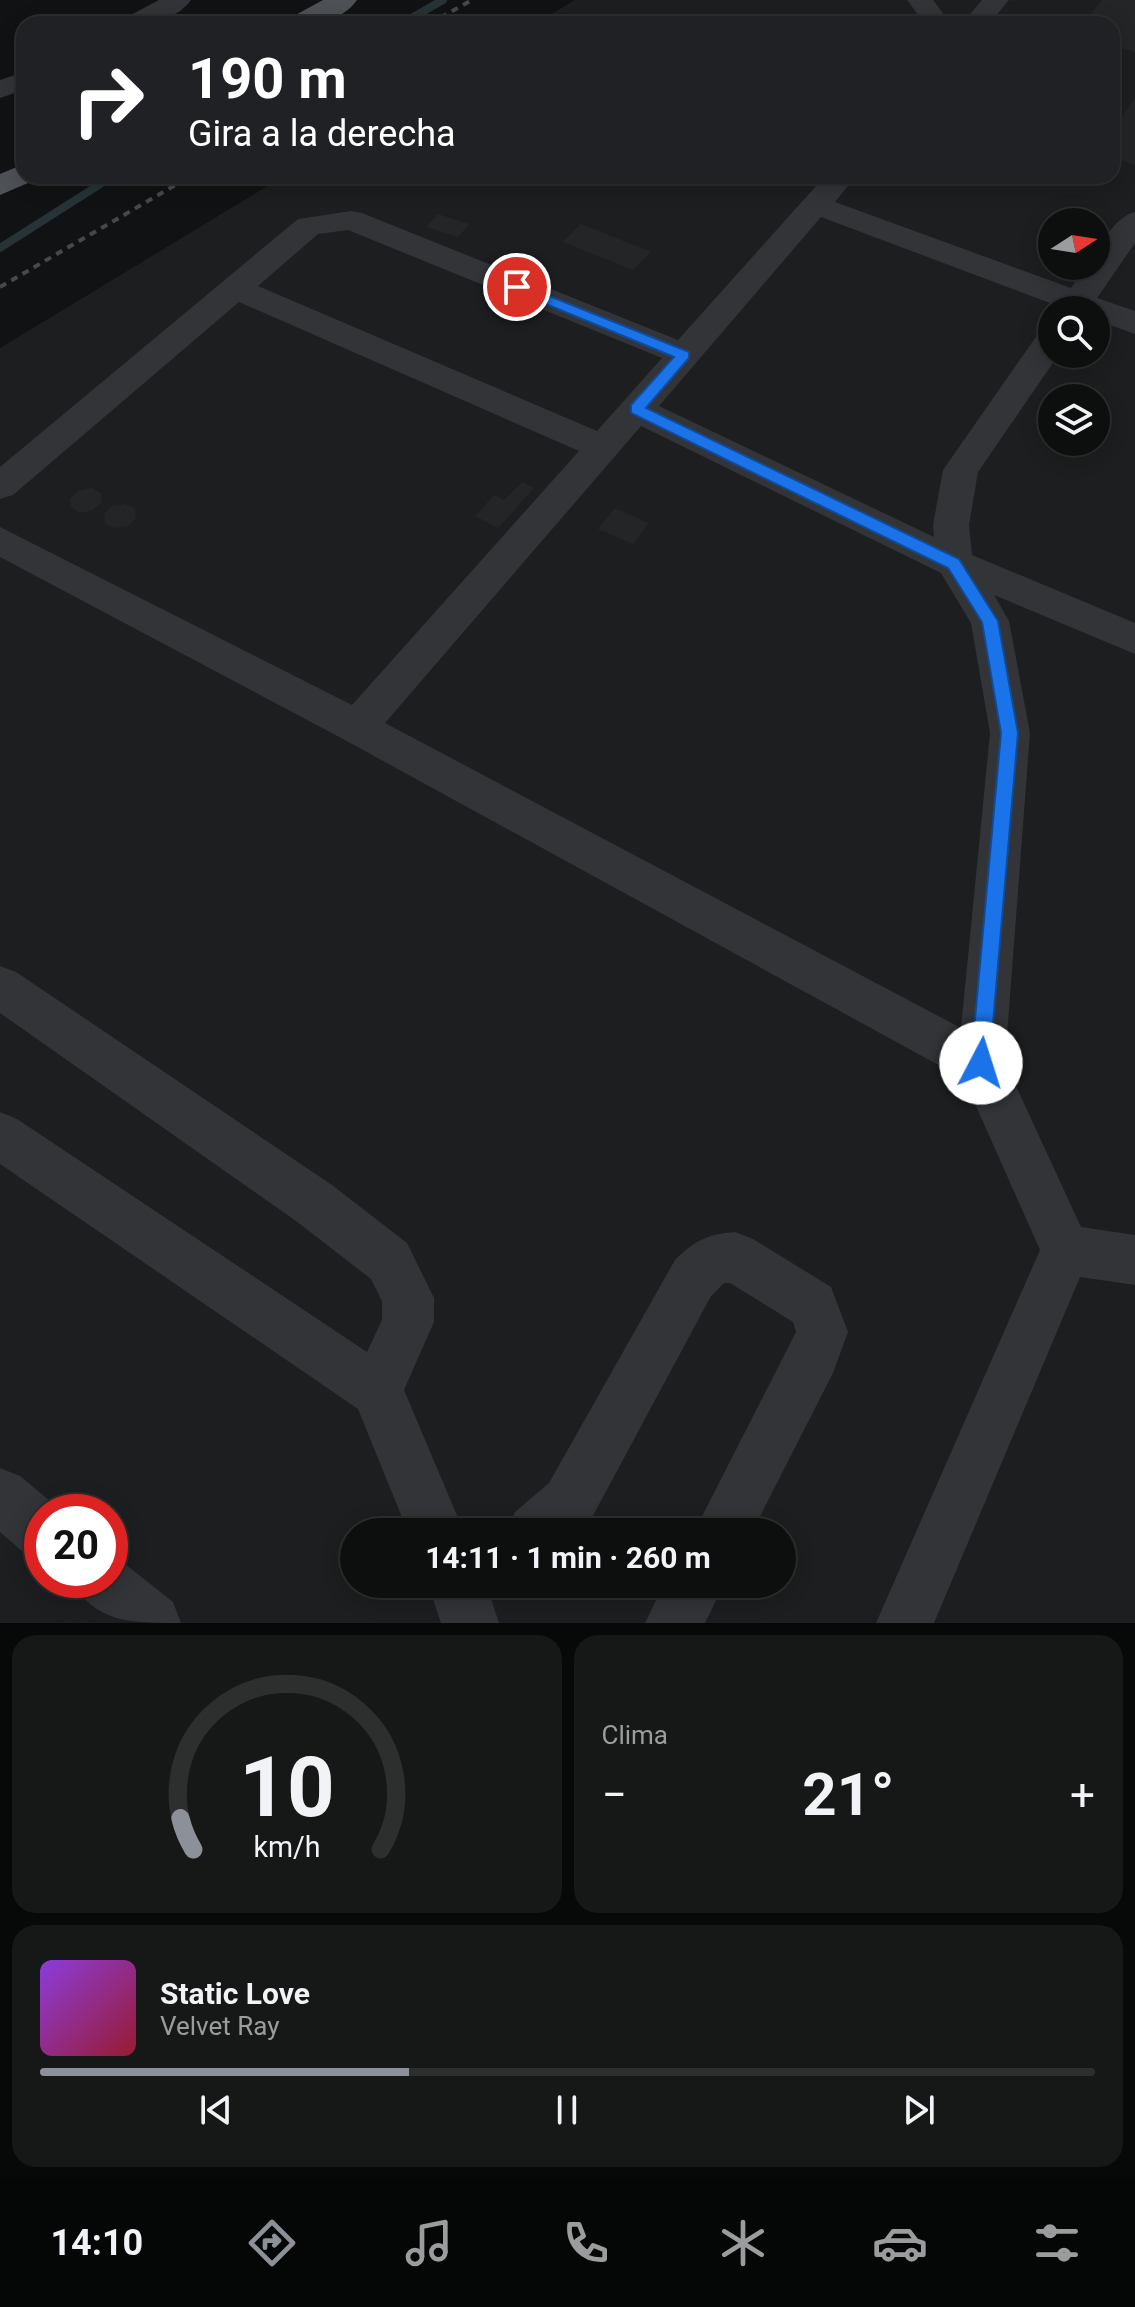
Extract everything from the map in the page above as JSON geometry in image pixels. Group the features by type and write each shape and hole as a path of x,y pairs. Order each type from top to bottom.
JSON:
{"main road":[{"path":"316,16 343,0"}],"lane":[{"path":"149,16 178,0"},
{"path":"982,16 996,0"},
{"path":"357,727 834,184"},
{"path":"816,205 1049,296"},
{"path":"0,486 309,226 351,220 684,355"},
{"path":"1082,296 1135,221"},
{"path":"235,288 603,447"},
{"path":"1110,316 1135,323"},
{"path":"905,1623 1066,1250 981,1063 1010,733 990,621 954,563 951,525 961,470 1038,359"},
{"path":"636,409 954,563 1135,639"},
{"path":"0,541 357,727 981,1063"},
{"path":"0,987 314,1203 389,1261 408,1298 408,1322 377,1390"},
{"path":"0,1136 377,1390 430,1518"},
{"path":"1066,1250 1135,1260"},
{"path":"551,1518 569,1503 693,1278 712,1259 735,1257 813,1305 822,1332 814,1354 729,1518"},
{"path":"0,1496 24,1516"},
{"path":"122,1598 152,1623"},
{"path":"674,1623 687,1598"}],"shaded area":[{"path":"575,0 1135,0 1135,1623 0,1623 0,348 271,184 1120,184 1120,16 548,16"}],"building":[{"path":"1102,0 1135,0 1135,52 1120,47 1120,16 1089,16"},
{"path":"1135,98 1135,165 1120,160 1120,120"},
{"path":"438,214 469,224 458,237 426,227"},
{"path":"581,224 651,252 633,270 563,242"},
{"path":"522,482 534,488 498,528 475,516 494,495 504,500"},
{"path":"92,488 101,493 102,502 93,510 80,513 71,507 70,499 78,491"},
{"path":"125,504 135,509 136,518 128,526 114,528 105,523 104,514 112,506"},
{"path":"615,508 649,523 633,544 598,529"}],"waterway":[{"path":"415,16 443,0"},
{"path":"0,248 100,184"}],"railway":[{"path":"443,16 472,0"},
{"path":"0,287 177,184"}],"route":[{"path":"517,287 684,355 636,409 954,563 990,621 1010,733 981,1063"}]}
